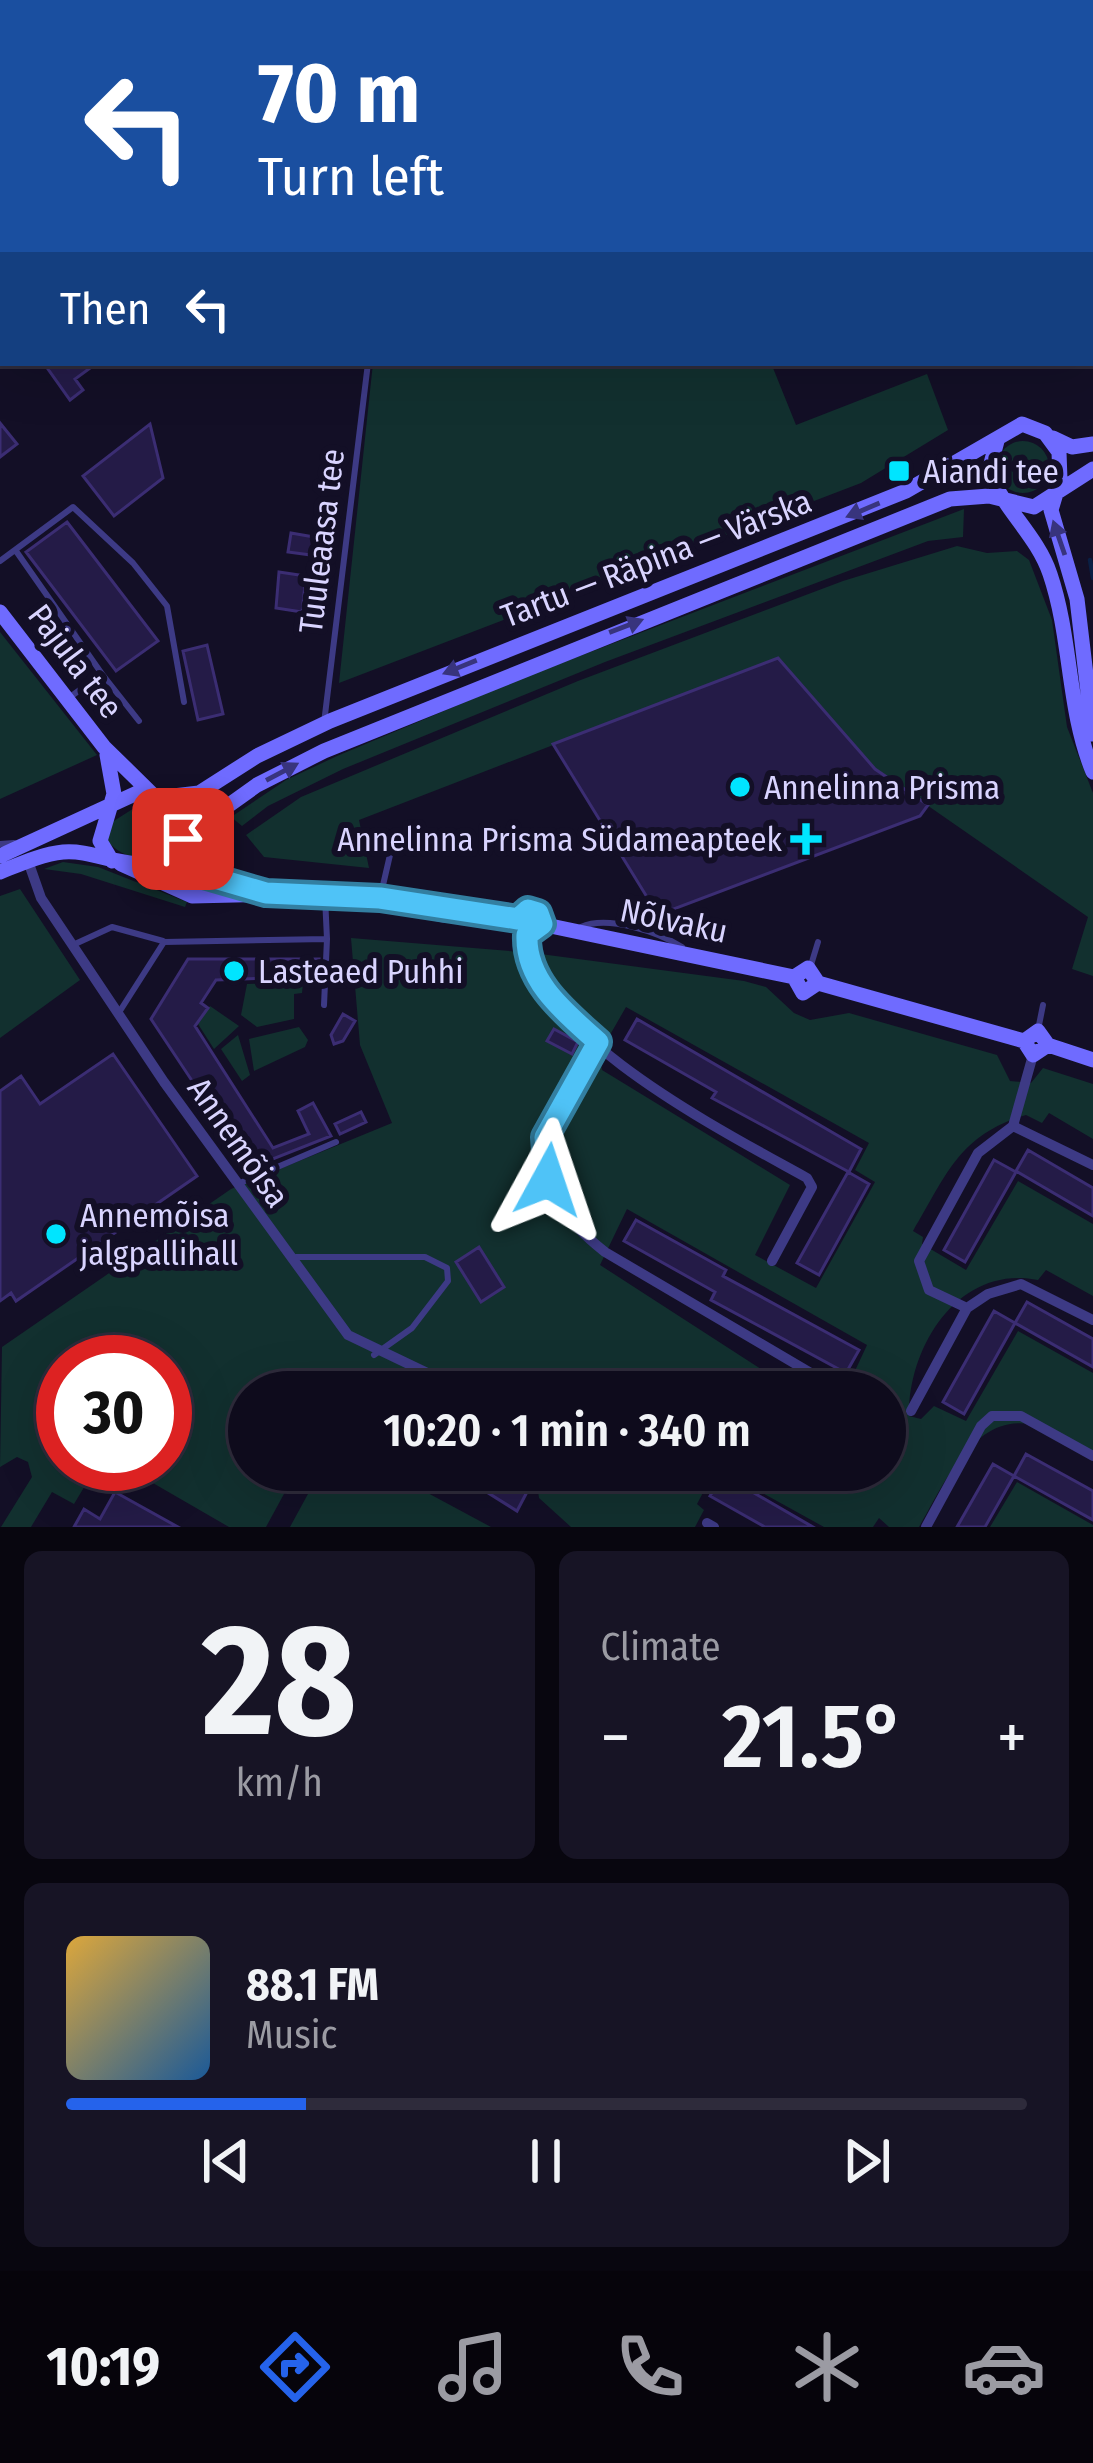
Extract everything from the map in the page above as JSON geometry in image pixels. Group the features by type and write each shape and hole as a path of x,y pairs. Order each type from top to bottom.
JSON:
{"main road":[{"path":"1093,444 1072,447 1022,424 1001,434 992,449 989,471 1049,569 1067,641 1078,726 1093,772"},
{"path":"1045,433 1059,452 1054,529 1077,599 1093,734"},
{"name":"Tartu — Räpina — Värska","path":"156,798 199,793 257,756 324,724 602,609 845,518 940,476 1001,434"},
{"path":"1010,503 1034,507 1093,469"},
{"name":"Tartu — Räpina — Värska","path":"178,836 257,785 324,751 933,505 967,495 1010,503"},
{"name":"Pajula tee","path":"0,612 104,747 156,798"},
{"path":"104,747 115,777 100,842 116,862"},
{"path":"0,856 137,793 156,798 178,836 150,863 63,852 0,872"},
{"name":"Nõlvaku","path":"178,836 204,875 266,893"},
{"name":"Nõlvaku","path":"116,862 192,896 325,893 518,919 532,910 542,924 807,976 1093,1060"},
{"path":"518,919 527,935 542,924"}],"street":[{"name":"Annemõisa","path":"28,861 41,898 72,946 236,1184 348,1336 419,1371"},
{"path":"527,935 526,951 557,1006 618,1066 807,1178 812,1187 772,1261"},
{"path":"598,1042 545,1137 544,1159 555,1197 582,1234 605,1252 807,1371"},
{"path":"967,1308 929,1290 919,1261 978,1153 1013,1126 1036,1043"},
{"path":"1013,1126 1093,1165"},
{"path":"911,1411 967,1308 988,1294 1021,1285 1093,1321"},
{"path":"926,1527 981,1426 992,1416 1022,1416 1093,1456"}],"lane":[{"name":"Tuuleaasa tee","path":"324,724 368,366"},
{"path":"0,561 73,507 133,563 167,606 184,701"},
{"path":"15,550 139,722"},
{"path":"67,699 102,674"},
{"path":"0,844 36,842"},
{"path":"380,898 391,855"},
{"path":"324,1005 325,893"},
{"path":"362,896 388,910 445,920 482,914"},
{"path":"72,946 112,927 164,942 327,939"},
{"path":"118,1014 164,942"},
{"path":"807,976 818,942"},
{"path":"1036,1043 1043,1005"},
{"path":"236,1184 336,1142"},
{"path":"286,1253 317,1260 424,1257 447,1268 448,1281 427,1312 377,1353"}],"green space":[{"path":"373,366 772,366 796,425 927,374 948,430 861,483 339,683"},
{"path":"1023,441 1041,449 1049,467 1041,485 1023,493 1005,485 997,467 1005,449"},
{"path":"964,509 963,537 928,541 605,662 343,769 268,806 242,826 231,817 286,780 520,679"},
{"path":"957,546 987,553 1017,551 1029,560 1052,620 1067,727 1093,793 1093,976 1072,969 1088,917 875,769 778,658 359,820 369,868 264,857 246,835 301,797 578,681 843,581"},
{"path":"0,632 97,755 0,799"},
{"path":"139,805 159,813 166,830 164,844 135,857 107,841 109,824"},
{"path":"225,822 232,838 210,864 208,841"},
{"path":"63,862 98,867 187,902 185,907 81,874 44,869"},
{"path":"20,889 80,980 0,1038 0,896"},
{"path":"351,938 533,953 744,981 766,987 794,1013 810,1020 849,1013 997,1055 1010,1081 1031,1083 1043,1068 1093,1084 1093,1139 1049,1113 1042,1123 1026,1115 1003,1123 957,1159 913,1231 923,1237 922,1244 966,1270 1018,1181 1093,1224 1093,1296 1046,1270 1038,1280 1010,1278 962,1298 929,1338 911,1389 909,1416 921,1419 934,1406 966,1421 1018,1331 1093,1373 1093,1454 1042,1427 1019,1423 999,1427 966,1452 919,1527 889,1527 879,1518 873,1527 824,1527 759,1491 906,1491 906,1371 855,1371 867,1345 627,1209 600,1265 764,1371 228,1371 228,1491 286,1491 266,1527 229,1527 167,1491 192,1491 192,1335 36,1335 36,1491 82,1491 74,1504 52,1492 31,1527 1,1527 32,1477 28,1462 17,1457 0,1467 2,1347 231,1189 392,1123 360,1045","holes":["626,1007 869,1143 855,1170 875,1182 816,1288 755,1255 790,1185 602,1070 599,1054"]},
{"path":"303,983 302,993 294,994 294,1019 257,1027 241,1015 247,984"},
{"path":"210,1006 239,1026 214,1049 198,1024"},
{"path":"299,1027 308,1040 305,1047 254,1071 249,1039"},
{"path":"238,1035 250,1075 242,1081 221,1049"},
{"path":"1017,1482 1093,1525 1093,1527 990,1527"},
{"path":"310,1491 424,1491 491,1527 290,1527"},
{"path":"538,1491 704,1491 697,1504 704,1510 695,1527 571,1527 539,1498"}],"building":[{"path":"93,366 75,379 83,390 70,400 48,369"},
{"path":"0,423 17,444 0,457"},
{"path":"150,424 163,478 114,516 83,476"},
{"path":"67,522 158,641 116,671 26,552"},
{"path":"291,533 314,537 311,555 288,552"},
{"path":"279,572 306,576 302,612 276,608"},
{"path":"207,645 223,714 198,720 183,651"},
{"name":"Annelinna Prisma","path":"778,658 875,769 928,805 920,816 658,915 553,744"},
{"path":"188,959 319,959 318,976 216,980 201,1003 208,1008 195,1026 273,1148 309,1134 298,1111 313,1103 331,1136 250,1168 151,1019"},
{"path":"343,1014 355,1021 343,1041 334,1044 331,1035"},
{"path":"637,1019 861,1149 849,1172 712,1098 716,1092 625,1040"},
{"path":"554,1029 578,1042 572,1054 547,1041"},
{"name":"Annemõisa jalgpallihall","path":"113,1054 197,1176 16,1301 11,1293 0,1301 0,1091 21,1076 40,1104"},
{"path":"361,1112 366,1122 340,1134 335,1124"},
{"path":"1028,1150 1093,1188 1093,1216 1016,1171"},
{"path":"994,1160 1016,1172 965,1262 944,1250"},
{"path":"848,1172 869,1184 819,1275 797,1263"},
{"path":"636,1220 726,1270 723,1276 859,1350 847,1371 842,1371 711,1300 715,1292 624,1241"},
{"path":"479,1247 504,1287 481,1302 456,1262"},
{"path":"1027,1302 1093,1339 1093,1367 1015,1323"},
{"path":"994,1311 1015,1323 964,1414 943,1402"},
{"path":"1026,1454 1093,1491 1093,1520 1014,1476"},
{"path":"993,1464 1014,1476 985,1527 957,1527"},
{"path":"485,1491 527,1491 517,1511"},
{"path":"713,1491 751,1491 813,1527 765,1527 710,1496"},
{"path":"115,1492 178,1527 74,1527 84,1509 100,1519"}],"waterway":[{"path":"1090,560 1093,578"}],"place":[{"name":"Aiandi tee","path":"899,471"},
{"name":"Annelinna Prisma","path":"740,787"},
{"name":"Annelinna Prisma Südameapteek","path":"806,839"},
{"name":"Lasteaed Puhhi","path":"234,971"},
{"name":"Annemõisa jalgpallihall","path":"56,1234"}],"route":[{"path":"183,839 204,875 266,893 380,898 518,919 528,910 538,913 542,924 536,933 527,935 526,951 538,977 557,1006 598,1042 545,1137 548,1180"}]}
